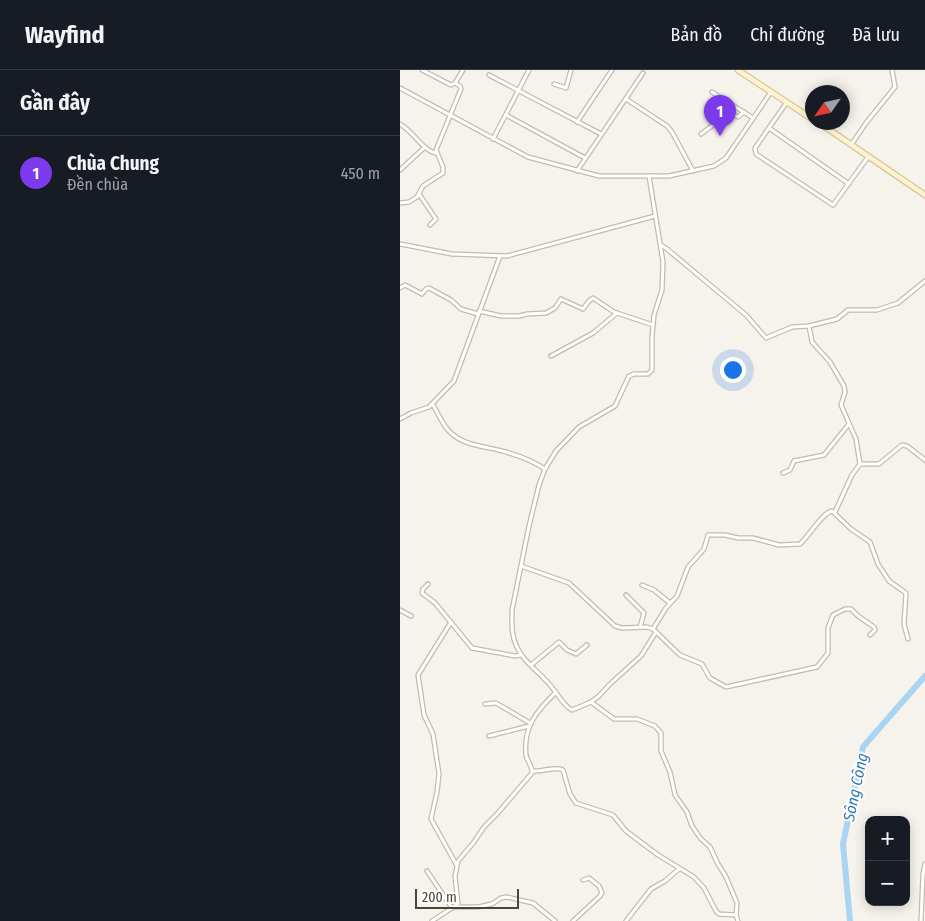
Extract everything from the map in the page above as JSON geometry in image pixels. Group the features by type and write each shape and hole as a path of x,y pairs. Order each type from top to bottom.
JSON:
{"street":[{"path":"422,70 449,85 455,83 463,70"},
{"path":"493,139 529,70"},
{"path":"554,84 566,88 571,70"},
{"path":"578,122 612,70"},
{"path":"738,70 805,114"},
{"path":"850,145 893,90 896,84 892,70"},
{"path":"577,171 643,74"},
{"path":"489,75 601,134"},
{"path":"400,203 409,202 419,193 423,186 443,173 443,167 436,153 461,90 460,86 455,83"},
{"path":"400,88 449,119 528,157 599,176 673,175 714,166 726,158 753,118 774,92"},
{"path":"712,92 753,118"},
{"path":"626,99 672,132 693,171"},
{"path":"785,100 755,148 756,154 832,205 835,204 868,157"},
{"path":"701,134 728,114 738,117 744,112"},
{"path":"506,115 586,158"},
{"path":"400,124 408,129 431,152 436,153"},
{"path":"769,128 849,184"},
{"path":"829,130 925,196"},
{"path":"400,170 425,147"},
{"path":"649,176 663,262 662,290 654,314 652,370 645,375 634,374 630,376 615,406 579,427 556,451 545,468 539,485 521,566 512,620 514,640 522,655 556,692 566,707 572,710 591,702 639,658 655,630 658,619 677,596 688,567 704,548 708,535 753,538 781,545 800,544 828,512 835,512 851,529 870,542 876,561 886,576 906,593 904,624 908,639"},
{"path":"419,193 436,219 430,226"},
{"path":"400,244 452,254 513,255 656,216"},
{"path":"661,246 746,315 766,338 792,327 809,326 837,319 845,312 851,310 877,310 898,303 925,282"},
{"path":"400,419 433,405 454,381 500,256"},
{"path":"400,288 404,286 422,294 429,288 451,300 461,309 501,316 546,313 555,308 561,299 583,309 593,298 617,313 653,325"},
{"path":"552,356 593,333 617,313"},
{"path":"809,326 812,342 830,362 844,386 841,405 856,439 860,464 852,475 835,512"},
{"path":"433,405 446,427 455,436 473,445 510,453 545,468"},
{"path":"783,473 790,470 794,461 824,455 848,424"},
{"path":"860,464 879,464 905,444 925,460"},
{"path":"521,566 568,583 615,626 655,630 680,655 702,664 710,678 726,687 817,666 828,653 830,622 836,612 851,609 874,627 875,630 870,635"},
{"path":"428,584 422,592 435,604 472,648 515,656 522,655"},
{"path":"642,585 654,590 670,604"},
{"path":"626,595 644,613 640,627"},
{"path":"400,610 411,616"},
{"path":"451,622 418,675 424,716 433,734 439,774 431,819 456,864"},
{"path":"531,665 559,642 567,650 576,654 587,645"},
{"path":"533,771 526,753 530,725 540,708 556,692"},
{"path":"591,702 614,719 637,719 655,726 660,733 662,752 670,772 675,795 687,812 697,833 710,847 726,877 738,903 736,915 738,921"},
{"path":"485,704 496,703 530,725"},
{"path":"489,736 530,725"},
{"path":"533,771 542,772 561,768 565,773 570,794 576,803 612,815 626,831 700,882 716,912 719,914 736,915"},
{"path":"432,921 453,908 458,901 455,876 456,864 484,826 526,782 533,771"},
{"path":"921,921 925,864"},
{"path":"626,921 651,889 665,881 679,869"},
{"path":"427,871 453,908"},
{"path":"573,921 602,893 599,886 589,878 583,880"},
{"path":"453,908 485,905 507,897 534,903 555,921"}],"waterway":[{"name":"Sông Công","path":"850,921 843,844 863,747 925,676"}],"place":[{"name":"Chùa Chung","path":"720,136"}]}
